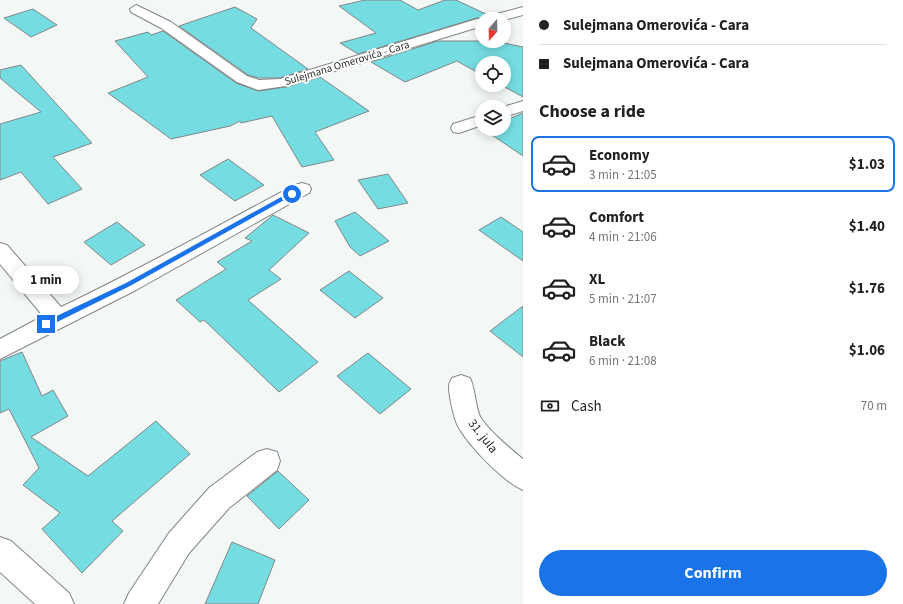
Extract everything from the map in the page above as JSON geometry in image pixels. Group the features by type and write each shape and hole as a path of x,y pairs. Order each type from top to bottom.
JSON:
{"street":[{"name":"Sulejmana Omerovića - Cara","path":"136,9 166,25 242,79 258,85 281,83 475,24"},
{"path":"511,14 523,11"},
{"path":"511,110 523,106"},
{"path":"459,128 475,122"},
{"path":"0,350 58,318 128,284 302,189"},
{"path":"0,250 58,318"},
{"name":"31. jula","path":"461,385 468,421 496,453 523,477"},
{"path":"140,604 179,543 219,498 267,461"},
{"path":"0,552 58,604"}],"building":[{"path":"365,0 400,0 418,10 445,0 456,0 482,12 475,12 475,19 358,54 340,43 376,33 339,6"},
{"path":"235,7 257,19 251,28 308,69 280,78 259,78 248,75 179,26"},
{"path":"33,9 57,25 31,37 4,18"},
{"path":"163,31 236,83 258,91 286,87 320,77 369,111 315,132 334,160 302,167 272,116 241,123 240,121 230,126 171,139 108,93 148,77 115,41 148,32 151,35"},
{"path":"438,41 475,41 475,48 511,48 511,44 523,47 523,97 511,90 511,56 475,56 475,71 457,61 405,82 371,62"},
{"path":"21,65 92,143 53,157 82,189 48,204 21,172 0,180 0,124 41,112 0,78 0,70"},
{"path":"523,113 523,156 493,136 511,136 511,118"},
{"path":"228,159 264,185 235,201 200,175"},
{"path":"388,174 408,203 378,209 358,180"},
{"path":"355,212 389,241 360,256 350,247 335,221"},
{"path":"273,215 309,233 269,270 281,279 248,300 318,362 279,392 204,320 200,322 176,300 226,269 217,262 252,241 245,238"},
{"path":"501,217 523,232 523,261 479,230"},
{"path":"117,222 145,245 111,265 84,242"},
{"path":"349,271 383,298 355,318 320,290"},
{"path":"523,306 523,357 490,331"},
{"path":"22,352 42,396 53,390 68,416 31,437 88,476 156,421 190,454 112,521 123,531 82,573 42,529 60,513 23,485 39,468 9,409 0,413 0,361"},
{"path":"368,353 411,389 380,414 337,376"},
{"path":"278,471 309,500 279,529 247,496"},
{"path":"232,542 275,560 258,604 205,604"}],"route":[{"path":"46,324 128,284 292,194"}]}
